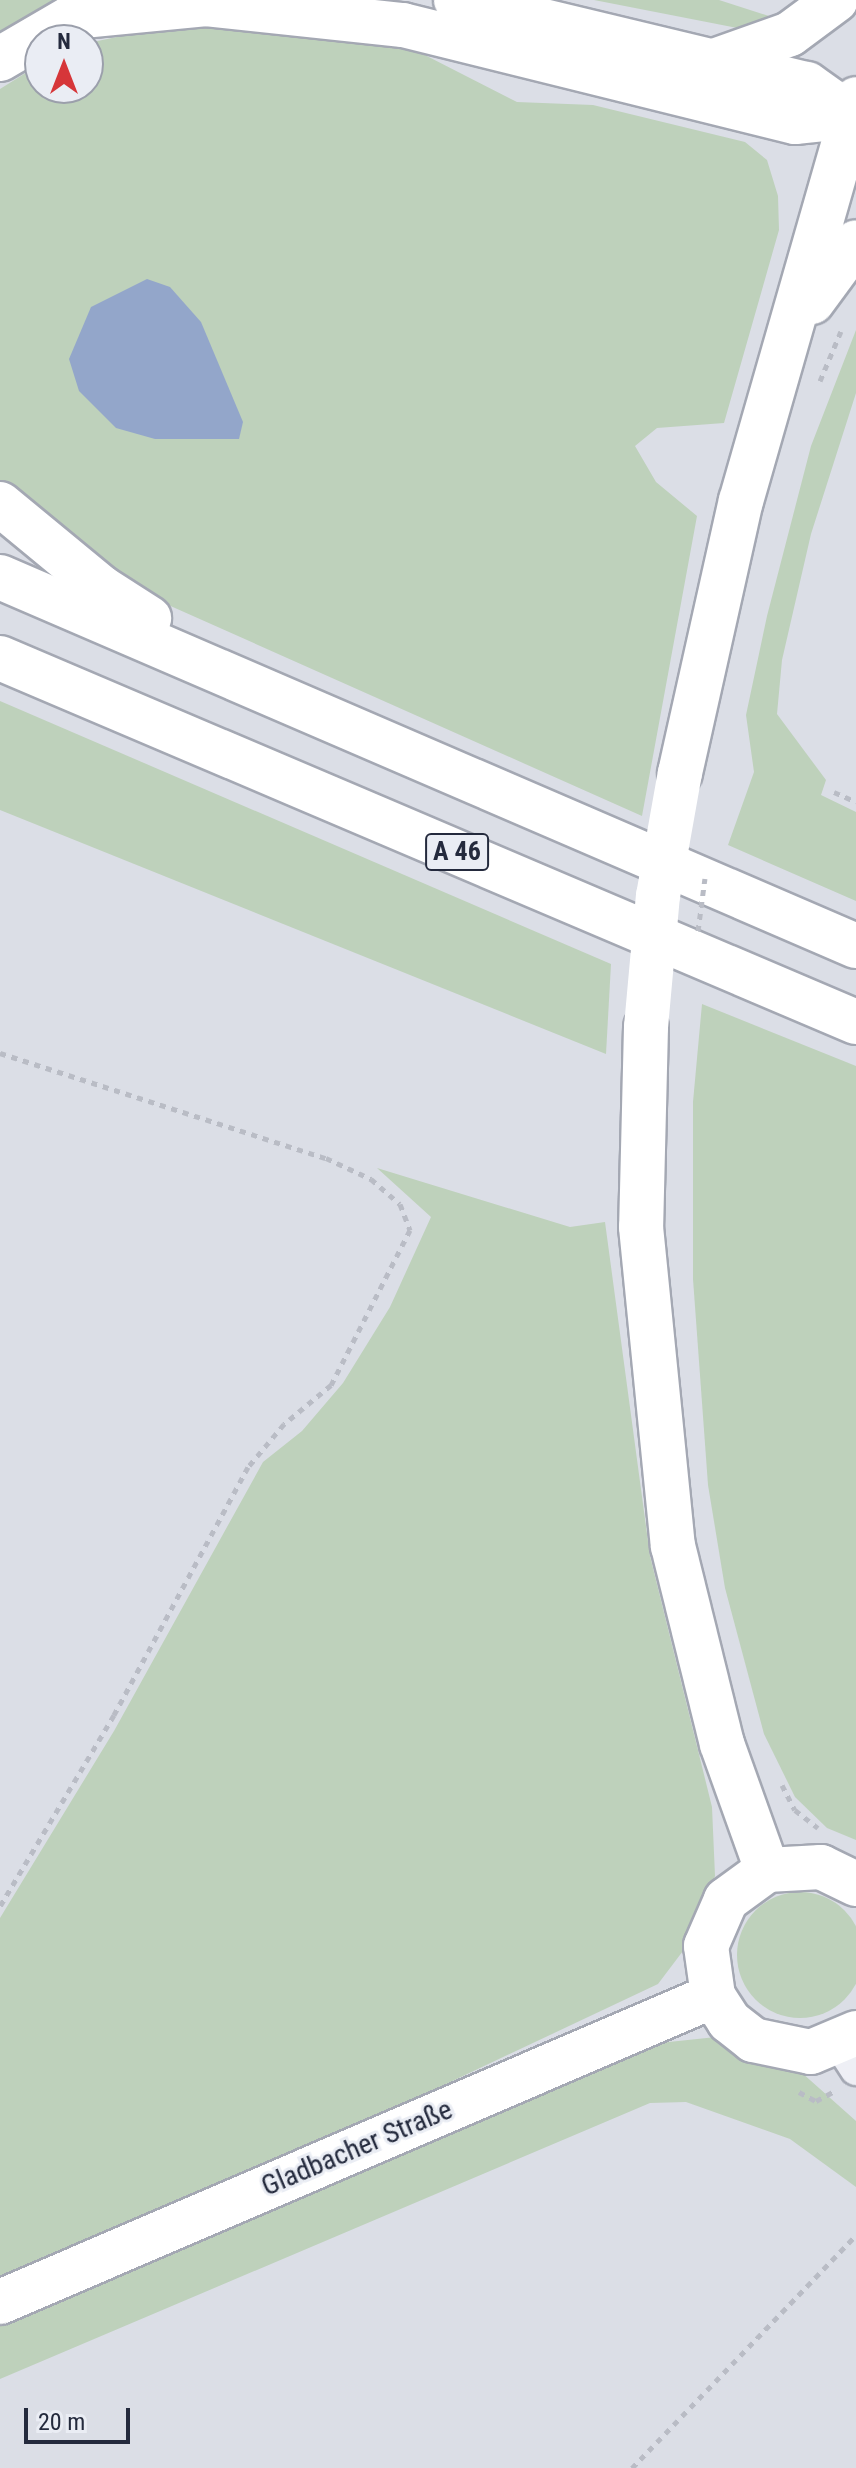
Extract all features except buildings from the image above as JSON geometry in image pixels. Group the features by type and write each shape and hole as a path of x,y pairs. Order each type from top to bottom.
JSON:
{"main road":[{"path":"456,0 654,51 717,60 807,84 855,111"},
{"path":"717,60 790,34 836,0"},
{"path":"0,59 72,17 206,4 403,25 795,122 855,111"},
{"path":"767,1870 722,1744 673,1546 641,1227 646,1027 658,896 718,589 797,324 855,111"},
{"path":"797,324 856,242"},
{"path":"0,504 102,588 270,693"},
{"name":"A 46","path":"0,577 856,946"},
{"name":"A 46","path":"0,658 856,1022"},
{"path":"849,2058 753,2040 729,2021 713,1996 706,1972 713,1921 745,1882 767,1870 821,1867 856,1884"},
{"name":"Gladbacher Straße","path":"0,2302 713,1996"}],"path":[{"path":"834,792 856,802"},
{"path":"697,937 707,862"},
{"path":"0,1053 326,1158 371,1179 400,1204 410,1230 331,1385 284,1424 248,1467 114,1715 0,1906"},
{"path":"774,1770 795,1810 829,1834"},
{"path":"794,2089 816,2101 849,2058"},
{"path":"632,2468 856,2235"}],"green space":[{"path":"0,0 79,0 24,24 0,38"},
{"path":"594,0 719,0 769,16 763,33"},
{"path":"189,22 279,26 417,51 517,102 593,105 745,142 767,160 778,196 779,230 724,423 657,428 635,446 656,482 697,516 642,816 112,580 0,488 0,89 24,74 24,104 104,104 104,40"},
{"path":"856,330 856,393 811,534 782,660 777,714 826,780 821,795 856,812 856,901 728,845 754,772 746,715 767,616 811,446"},
{"path":"0,701 611,964 606,1054 0,810"},
{"path":"702,1004 856,1066 856,1840 827,1828 795,1797 764,1734 725,1588 708,1485 693,1279 693,1102"},
{"path":"377,1168 570,1227 605,1222 650,1556 712,1807 715,1876 692,1939 658,1984 444,2085 0,2277 0,1918 114,1731 263,1462 302,1431 343,1383 390,1307 431,1217"},
{"path":"800,1892 824,1897 845,1910 858,1931 863,1955 858,1979 845,2000 824,2013 800,2018 776,2013 755,2000 742,1979 737,1955 742,1931 755,1910 776,1897"},
{"path":"716,2037 792,2064 856,2121 856,2187 790,2139 686,2102 650,2103 0,2379 0,2321 650,2044"}],"water":[{"path":"147,279 170,287 201,322 243,422 239,439 155,439 116,428 79,391 69,359 91,307"}]}
